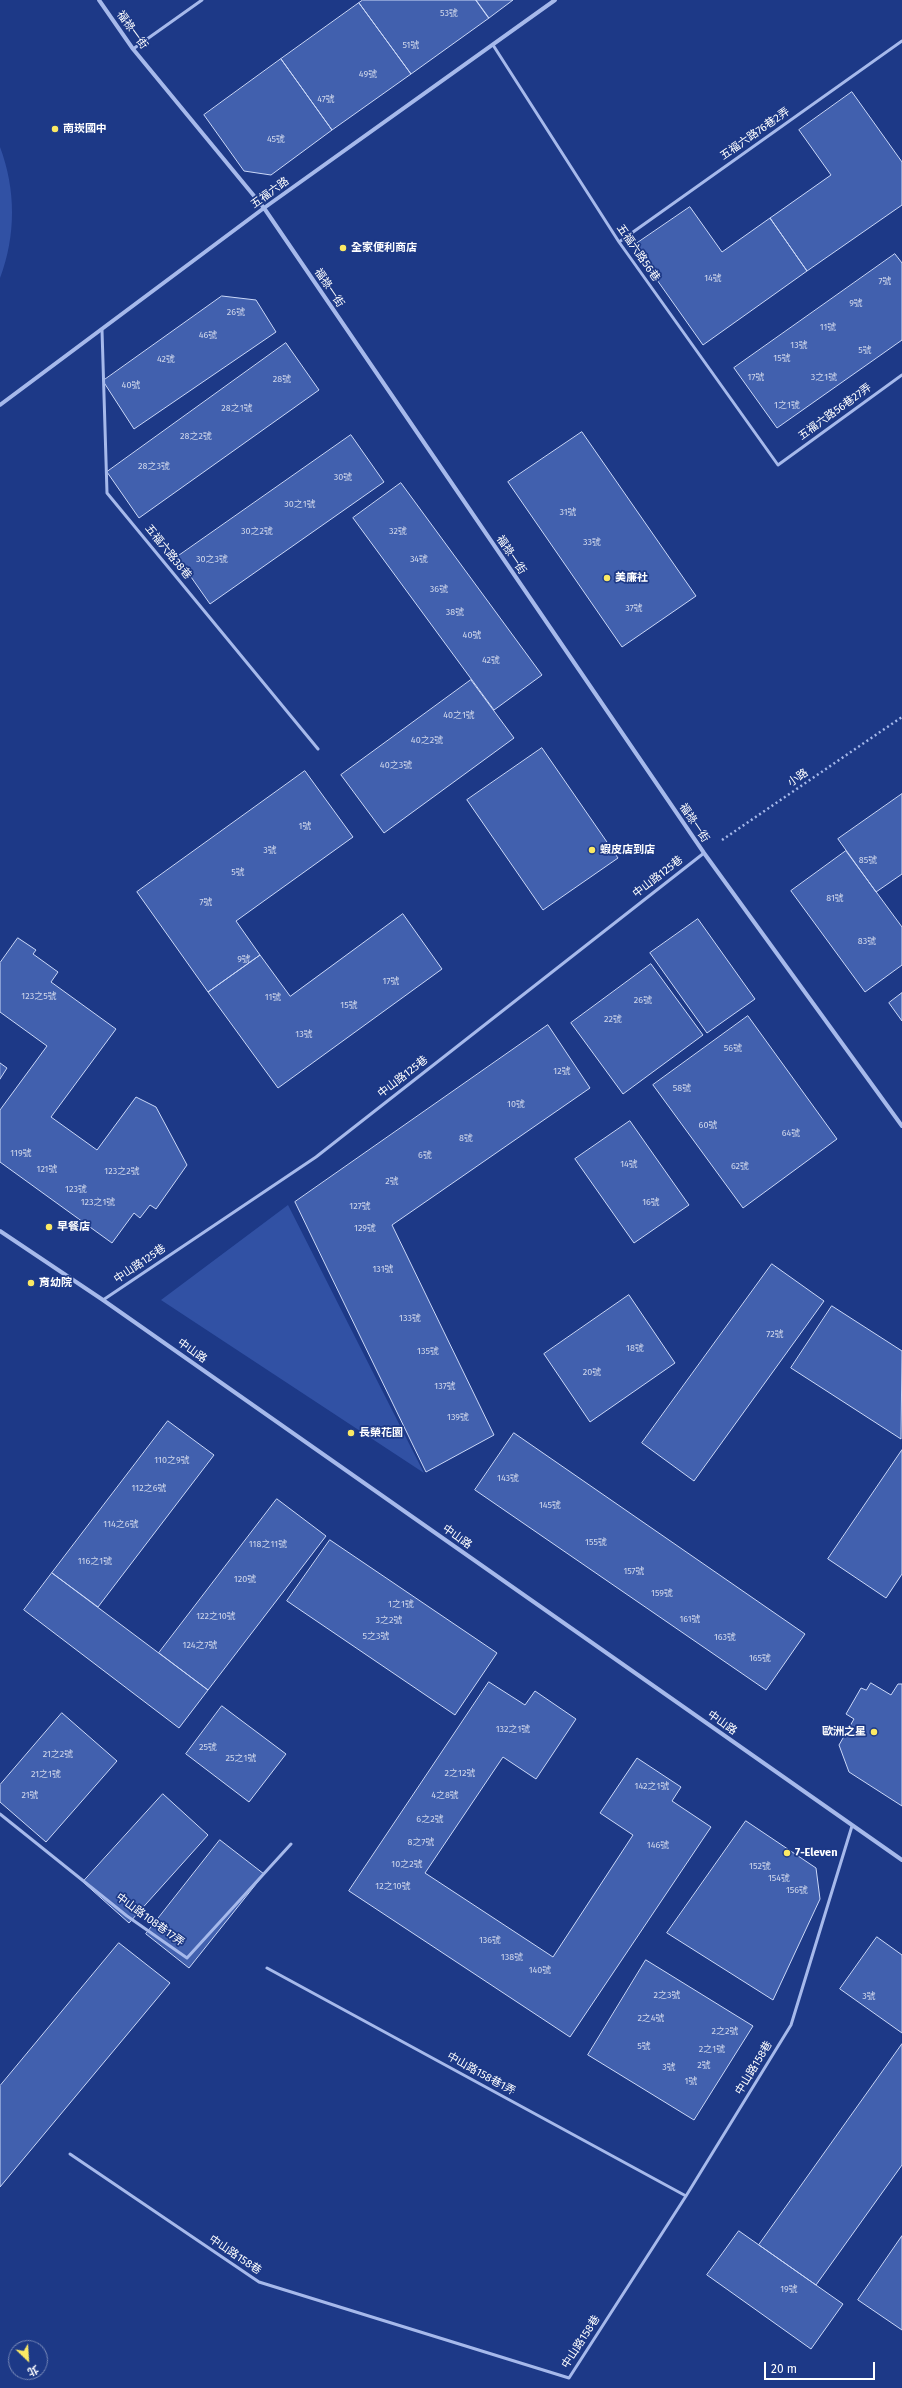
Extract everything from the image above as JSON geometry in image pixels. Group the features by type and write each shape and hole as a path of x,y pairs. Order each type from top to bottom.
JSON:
{"street":[{"name":"福祿一街","path":"99,0 133,49 264,208 704,853 902,1126"},
{"name":"五福六路","path":"0,405 264,208 555,0"},
{"name":"中山路","path":"0,1231 103,1300 902,1860"}],"lane":[{"path":"133,49 202,0"},
{"name":"五福六路76巷2弄","path":"618,242 902,41"},
{"name":"五福六路56巷","path":"493,44 618,242 778,465"},
{"name":"五福六路38巷","path":"102,330 107,493 318,749"},
{"name":"五福六路56巷27弄","path":"778,465 902,375"},
{"name":"中山路125巷","path":"103,1300 316,1157 704,853"},
{"name":"中山路108巷17弄","path":"0,1814 126,1916 187,1958 291,1844"},
{"name":"中山路158巷","path":"70,2154 258,2282 569,2378 686,2196 791,2025 852,1826"},
{"name":"中山路158巷1弄","path":"267,1968 686,2196"}],"path":[{"name":"小路","path":"704,853 902,717"}],"shaded area":[{"path":"0,147 9,180 12,212 9,245 0,278"},
{"path":"288,1205 424,1473 161,1300"}],"building":[{"path":"363,0 476,0 489,18 411,74 359,3"},
{"path":"476,0 513,0 489,18"},
{"path":"359,3 411,74 332,130 281,59"},
{"path":"281,59 332,130 271,175 244,171 204,115"},
{"path":"852,92 902,162 902,205 807,271 770,218 831,175 799,130"},
{"path":"690,207 722,252 770,218 807,271 703,345 633,246"},
{"path":"895,254 902,263 902,340 777,428 734,368"},
{"path":"222,296 256,300 276,332 134,429 103,381"},
{"path":"286,343 319,390 139,518 107,472"},
{"path":"582,432 696,596 622,647 508,482"},
{"path":"351,435 384,482 210,604 177,557"},
{"path":"401,483 542,675 494,710 353,518"},
{"path":"471,680 514,738 384,833 341,775"},
{"path":"542,748 618,858 543,910 467,800"},
{"path":"305,771 353,837 236,921 260,955 208,992 137,892"},
{"path":"902,794 902,874 876,892 838,839"},
{"path":"846,851 902,927 902,965 865,992 791,891"},
{"path":"403,914 442,969 278,1088 208,992 260,955 290,996"},
{"path":"698,919 755,999 707,1033 650,953"},
{"path":"18,938 36,950 33,954 58,972 51,982 116,1029 51,1117 97,1150 136,1097 156,1107 187,1165 156,1209 150,1205 140,1218 134,1213 112,1243 0,1162 0,1110 47,1046 0,1012 0,963"},
{"path":"651,964 703,1035 623,1094 571,1023"},
{"path":"902,993 902,1021 889,1003"},
{"path":"748,1016 837,1139 743,1208 653,1085"},
{"path":"548,1025 590,1088 392,1225 494,1435 426,1472 295,1202"},
{"path":"0,1063 7,1068 0,1079"},
{"path":"630,1121 689,1205 634,1243 575,1159"},
{"path":"772,1264 824,1301 694,1481 642,1443"},
{"path":"629,1295 675,1363 590,1422 544,1354"},
{"path":"832,1306 902,1351 901,1439 791,1368"},
{"path":"168,1421 214,1455 98,1607 52,1573"},
{"path":"514,1433 805,1634 766,1690 475,1490"},
{"path":"902,1450 902,1574 886,1598 828,1559"},
{"path":"277,1499 326,1536 208,1690 159,1653"},
{"path":"330,1540 497,1653 455,1715 287,1601"},
{"path":"52,1573 208,1690 179,1728 24,1610"},
{"path":"489,1682 525,1705 535,1691 576,1719 536,1779 503,1757 425,1873 553,1957 633,1835 600,1813 637,1758 681,1787 672,1801 711,1827 570,2037 349,1891"},
{"name":"歐洲之星","path":"871,1683 891,1695 898,1684 902,1684 902,1806 849,1772 839,1745 854,1719 846,1714 861,1688 866,1690"},
{"path":"222,1706 286,1754 249,1802 186,1754"},
{"path":"62,1713 117,1761 46,1842 0,1802 0,1785"},
{"path":"163,1794 208,1835 129,1923 83,1882"},
{"path":"746,1821 816,1868 820,1899 773,2000 667,1933"},
{"path":"220,1840 264,1874 189,1968 146,1934"},
{"path":"877,1937 902,1955 902,2033 840,1989"},
{"path":"119,1943 170,1983 0,2187 0,2086"},
{"path":"646,1960 753,2026 694,2120 588,2055"},
{"path":"902,2044 902,2165 816,2285 759,2245"},
{"path":"739,2231 843,2304 811,2349 707,2275"},
{"path":"902,2236 902,2330 858,2300"}],"place":[{"name":"南崁國中","path":"55,129"},
{"name":"全家便利商店","path":"343,248"},
{"name":"美廉社","path":"607,578"},
{"name":"蝦皮店到店","path":"592,850"},
{"name":"早餐店","path":"49,1227"},
{"name":"育幼院","path":"31,1283"},
{"name":"長榮花園","path":"351,1433"},
{"name":"歐洲之星","path":"874,1732"},
{"name":"7-Eleven","path":"787,1853"}]}
